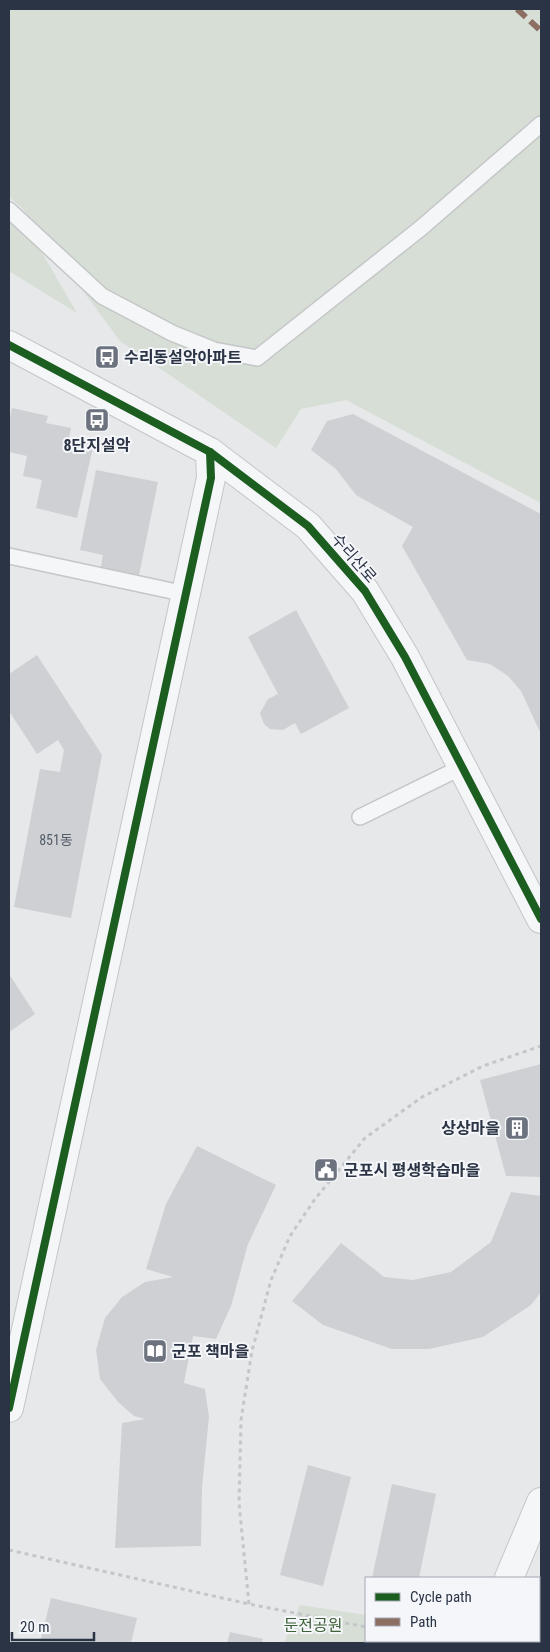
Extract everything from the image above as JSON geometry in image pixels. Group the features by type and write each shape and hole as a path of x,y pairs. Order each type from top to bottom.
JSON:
{"street":[{"name":"수리산로","path":"9,345 210,452 308,526 365,591 405,657 541,919"},
{"path":"9,1408 211,478 210,452"},
{"path":"509,1577 541,1502"}],"lane":[{"path":"9,210 102,296 172,333 214,350 257,358 421,228 541,124"},
{"path":"9,556 186,594"},
{"path":"360,817 462,767"}],"path":[{"path":"249,1604 239,1503 241,1420 252,1351 271,1280 290,1236 315,1199 365,1138 422,1097 483,1066 541,1046"},
{"path":"9,1550 249,1604 365,1627"}],"green space":[{"path":"9,9 541,9 541,503 346,400 301,409 276,448 120,341 22,208 9,197"},
{"path":"9,217 38,246 77,313 9,271"},
{"name":"둔전공원","path":"300,1605 365,1615 365,1642 418,1642 418,1643 284,1643"}],"building":[{"path":"12,408 48,416 46,423 71,428 69,438 94,443 77,518 36,508 42,480 23,476 27,456 9,452 9,421"},
{"path":"353,414 541,514 541,734 521,691 508,676 490,664 467,660 402,546 413,527 356,495 336,469 311,450 327,421"},
{"path":"96,470 158,482 138,580 100,572 103,555 80,550"},
{"path":"296,610 349,708 301,734 295,723 283,730 270,729 264,724 260,713 268,699 278,694 248,637"},
{"path":"37,655 102,755 71,918 14,907 40,769 60,772 64,750 58,740 37,754 9,711 9,674"},
{"path":"9,974 35,1014 9,1032"},
{"name":"상상마을","path":"541,1064 541,1177 506,1176 480,1080"},
{"path":"197,1146 276,1185 248,1244 231,1306 216,1339 193,1336 184,1383 205,1389 209,1417 202,1487 201,1546 115,1548 122,1423 145,1419 134,1416 118,1402 100,1379 96,1350 105,1318 122,1297 145,1282 173,1277 146,1269 166,1204"},
{"path":"511,1192 541,1196 541,1292 531,1305 483,1337 429,1349 392,1349 323,1325 292,1301 341,1243 384,1277 413,1280 451,1272 491,1242"},
{"path":"308,1465 351,1477 323,1586 280,1575"},
{"path":"392,1484 436,1494 419,1577 372,1577"},
{"path":"51,1598 137,1618 131,1643 40,1643"},
{"path":"230,1632 263,1639 262,1643 227,1643"}],"marked path":[{"path":"517,9 541,31"}],"cycle path":[{"path":"9,345 210,452 308,526 365,591 405,657 541,919"},
{"path":"9,1408 211,478 210,452"}],"place":[{"name":"수리동설악아파트","path":"107,357"},
{"name":"8단지설악","path":"97,420"},
{"name":"상상마을","path":"517,1128"},
{"name":"군포시 평생학습마을","path":"326,1170"},
{"name":"군포 책마을","path":"155,1351"}]}
